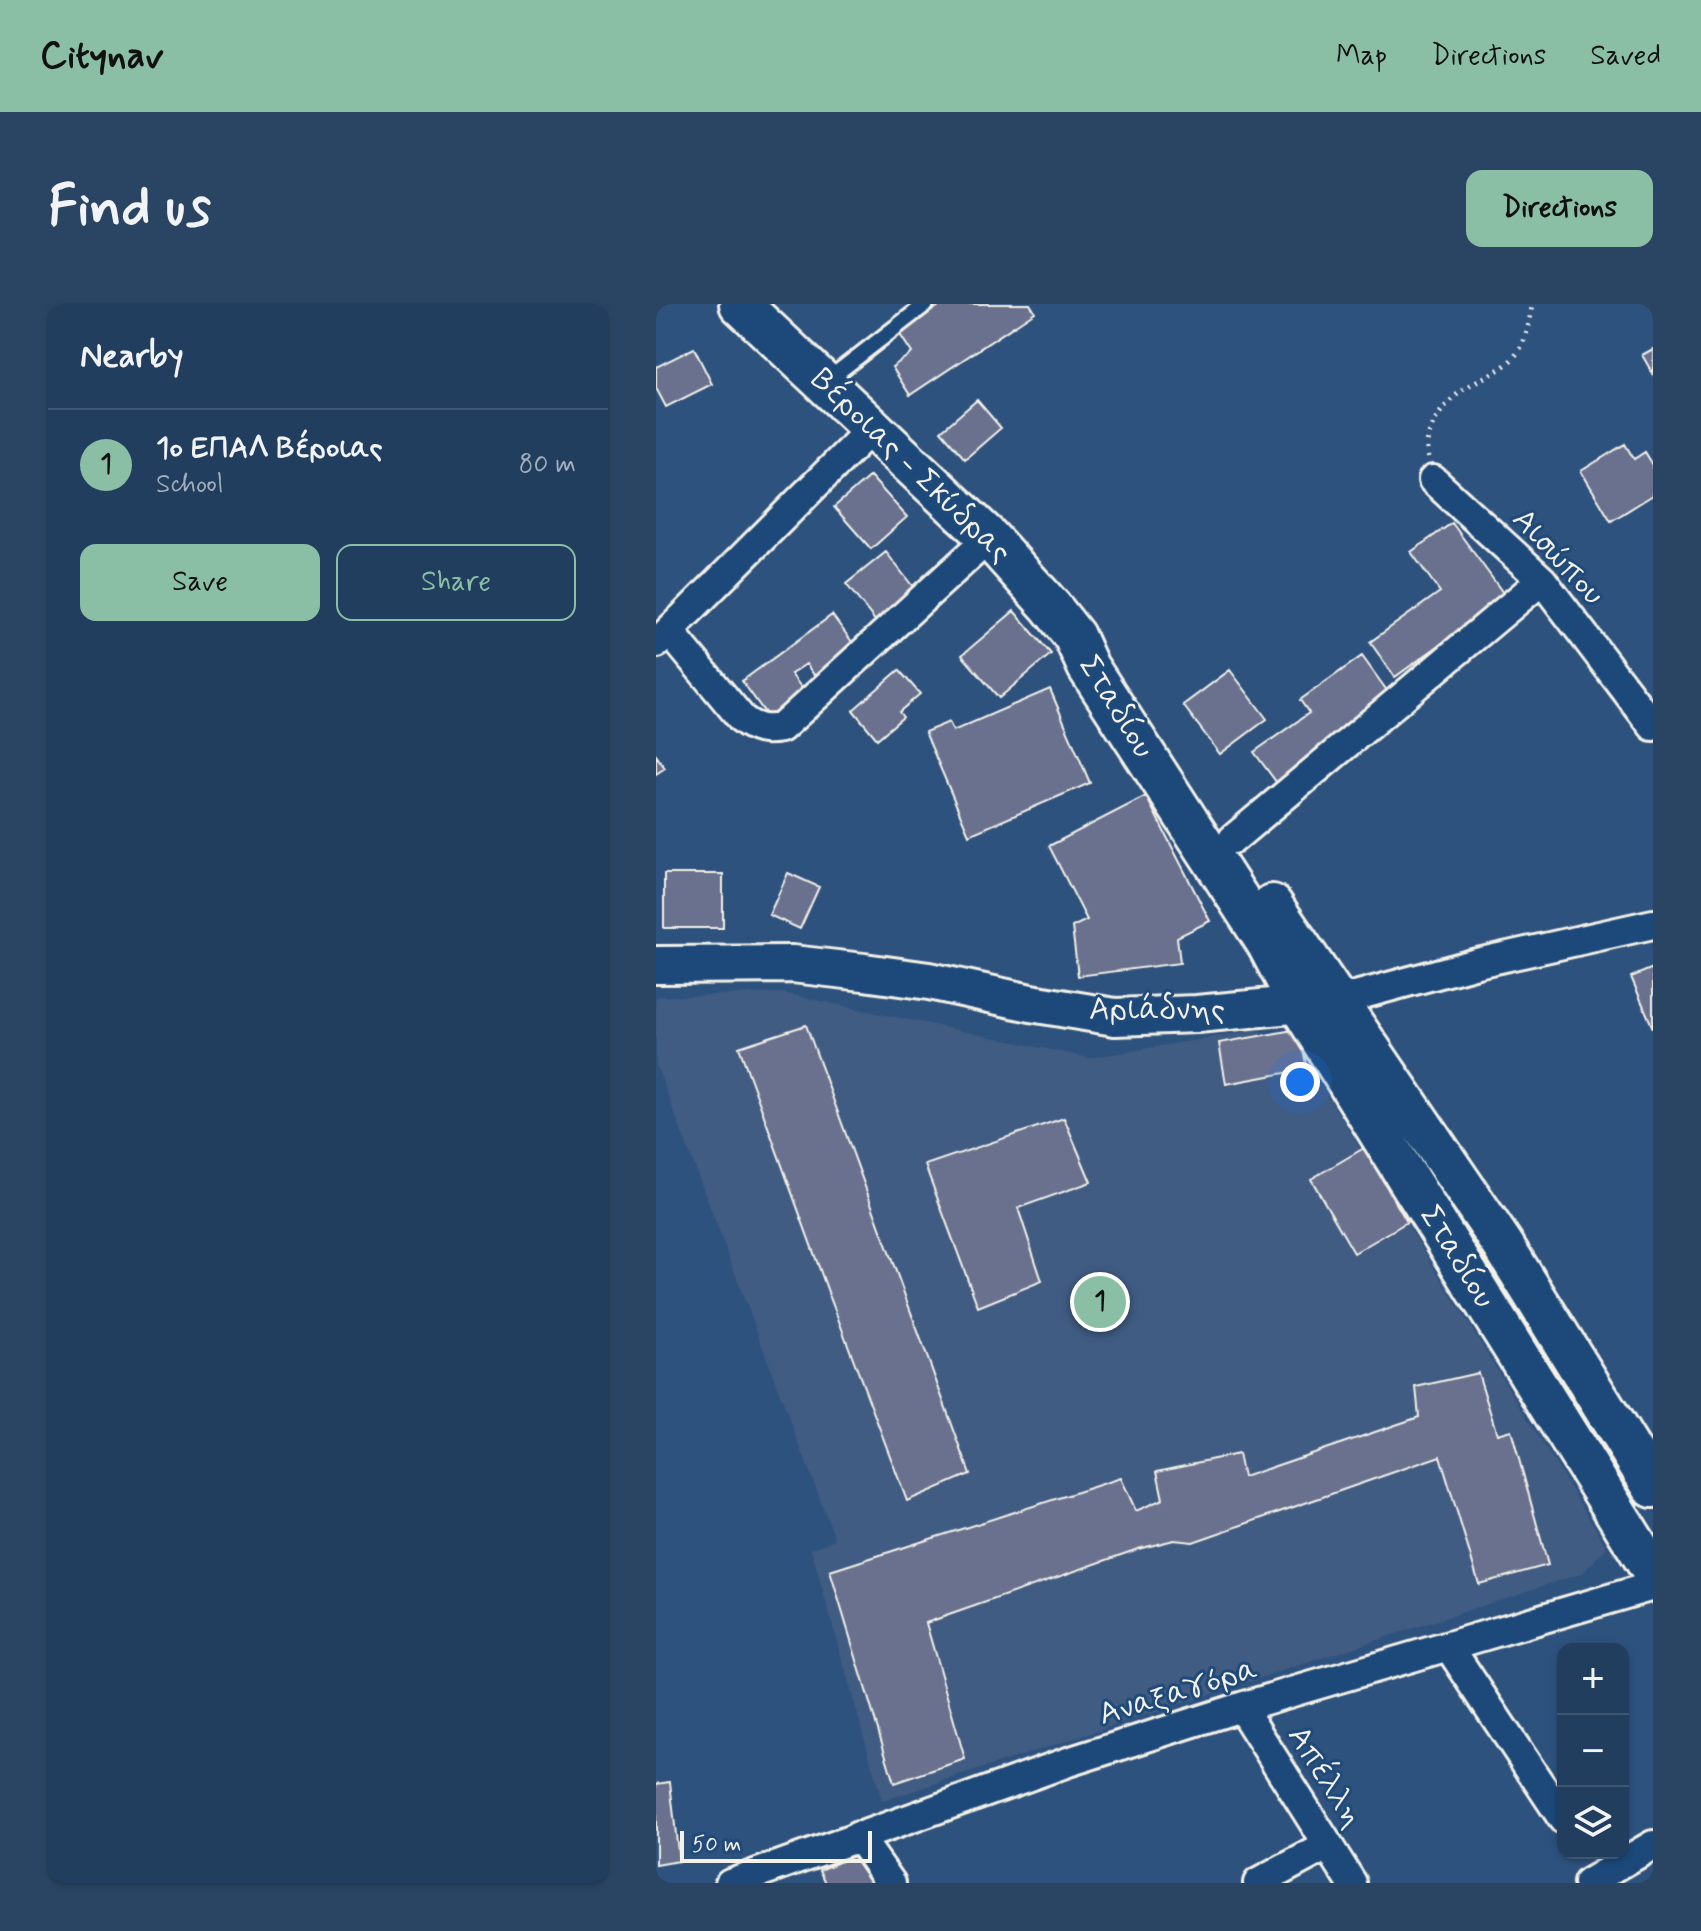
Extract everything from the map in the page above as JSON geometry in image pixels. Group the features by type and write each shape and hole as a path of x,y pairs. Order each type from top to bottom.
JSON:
{"main road":[{"name":"Βέροιας - Σκύδρας","path":"740,304 989,538 1074,636"},
{"name":"Σταδίου","path":"1074,636 1106,656 1233,839 1269,900 1318,1002 1653,1572"},
{"name":"Σταδίου","path":"1074,636 1088,667 1267,943 1318,1002 1503,1245 1653,1487"}],"street":[{"path":"872,428 663,638 742,719 753,727 769,730 781,728 989,538"},
{"name":"Αισώπου","path":"1433,480 1542,580 1653,726"},
{"path":"1233,839 1542,580"},
{"name":"Αριάδνης","path":"656,965 792,964 929,981 1115,1017 1197,1014 1318,1002 1653,924"},
{"name":"Αναξαγόρα","path":"730,1883 1068,1762 1241,1707 1653,1586"},
{"path":"1449,1647 1557,1810"},
{"name":"Απέλλη","path":"1241,1707 1352,1883"},
{"path":"858,1836 891,1883"},
{"path":"1595,1874 1653,1845"},
{"path":"1258,1883 1327,1846"}],"lane":[{"path":"824,383 926,304"}],"path":[{"path":"1433,480 1426,450 1432,425 1448,404 1472,384 1499,372 1519,351 1532,304"}],"shaded area":[{"path":"783,993 1089,1058 1256,1030 1295,1043 1607,1547 1583,1573 882,1801 811,1549 835,1539 656,1064 656,997"}],"building":[{"path":"942,304 1030,304 1035,312 910,395 892,367 912,353 899,333"},
{"path":"694,348 712,384 666,407 656,388 656,367"},
{"path":"1653,349 1653,374 1642,355"},
{"path":"977,400 1001,428 965,459 941,431"},
{"path":"1625,444 1634,459 1645,452 1653,465 1653,495 1611,521 1581,471"},
{"path":"870,476 907,517 871,549 834,507"},
{"path":"1452,523 1506,597 1395,677 1370,642 1440,592 1411,552"},
{"path":"886,552 917,592 877,623 846,584"},
{"path":"1014,611 1051,654 999,698 962,655"},
{"path":"832,615 855,646 815,676 806,664 791,674 804,691 768,717 742,681"},
{"path":"1362,656 1393,699 1277,783 1254,752 1309,713 1300,700"},
{"path":"899,670 920,694 899,712 903,717 877,739 853,710"},
{"path":"1230,670 1267,719 1220,754 1183,705"},
{"path":"1050,689 1090,783 969,835 925,732 949,722 953,731"},
{"path":"656,755 665,768 656,774"},
{"path":"1146,796 1210,921 1177,937 1180,963 1078,976 1072,927 1087,920 1049,846"},
{"path":"788,873 819,887 800,929 769,915"},
{"path":"664,874 723,874 723,928 664,928"},
{"path":"1653,968 1653,1028 1631,977"},
{"path":"806,1025 970,1474 907,1501 739,1047"},
{"path":"1299,1029 1307,1069 1226,1084 1219,1043"},
{"path":"1064,1118 1091,1182 1018,1208 1042,1281 978,1307 925,1165"},
{"path":"1364,1148 1407,1222 1354,1253 1311,1179"},
{"path":"1478,1373 1497,1434 1511,1430 1548,1565 1479,1584 1440,1456 1193,1542 1174,1540 1138,1549 926,1623 965,1759 894,1783 830,1571 1121,1478 1136,1511 1163,1499 1157,1471 1238,1454 1243,1477 1419,1417 1416,1387"},
{"path":"670,1782 679,1861 656,1865 656,1784"},
{"path":"860,1853 873,1883 826,1883 820,1870"}],"place":[{"name":"1ο ΕΠΑΛ Βέροιας","path":"1100,1302"}]}
